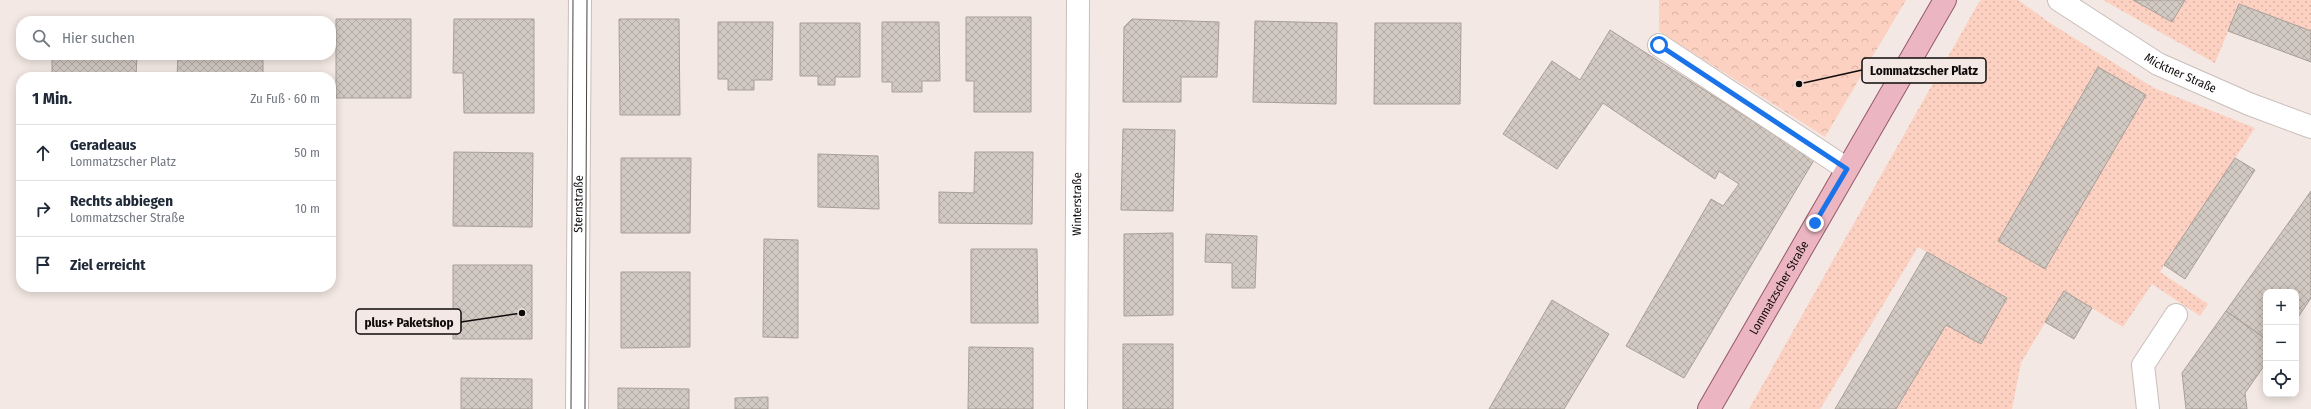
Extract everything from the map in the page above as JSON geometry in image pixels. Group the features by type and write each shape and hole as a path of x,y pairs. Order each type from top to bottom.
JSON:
{"main road":[{"name":"Lommatzscher Straße","path":"1709,409 1945,0"}],"street":[{"name":"Sternstraße","path":"577,409 580,0"},
{"name":"Winterstraße","path":"1076,409 1078,0"},
{"name":"Micktner Straße","path":"2059,0 2158,64 2249,104 2311,127"},
{"path":"1659,45 1847,169"},
{"path":"2148,409 2143,365 2176,315"}],"green space":[{"path":"1659,0 1906,0 1825,137 1659,31"},
{"path":"1982,0 2018,0 2050,23 2154,88 2255,128 2160,272 2208,304 2200,316 2152,284 2123,327 2064,291 2021,363 2012,409 1896,409 1946,325 1981,344 2007,298 1918,247 1820,409 1749,409 1979,2"},
{"path":"2103,0 2311,0 2311,31 2239,4 2215,63"}],"building":[{"path":"2133,0 2185,0 2172,22"},
{"path":"2239,4 2311,31 2311,62 2228,31"},
{"path":"966,17 1031,17 1031,112 974,112 974,81 966,81"},
{"path":"336,19 411,19 411,98 336,98"},
{"path":"454,19 534,19 534,113 464,113 463,73 453,73"},
{"path":"619,19 679,19 680,115 620,115"},
{"path":"1132,19 1219,22 1217,77 1181,77 1181,102 1123,102 1124,27"},
{"path":"1255,21 1337,23 1336,104 1253,102"},
{"path":"718,22 773,22 772,80 754,80 754,90 728,90 728,79 718,79"},
{"path":"882,22 939,22 940,81 922,81 922,92 892,92 892,82 882,82"},
{"path":"800,23 860,23 860,77 835,77 835,85 818,85 818,76 800,76"},
{"path":"1375,23 1461,23 1460,104 1374,104"},
{"path":"1610,30 1814,160 1684,378 1626,346 1711,199 1723,206 1739,184 1719,171 1715,179 1603,103 1557,169 1503,134 1552,61 1580,80"},
{"path":"52,60 137,60 136,72 52,72"},
{"path":"178,60 263,60 263,72 177,72"},
{"path":"2098,67 2146,95 2045,269 1998,241"},
{"path":"1123,129 1175,130 1173,211 1121,210"},
{"path":"454,152 533,153 532,227 453,226"},
{"path":"975,152 1033,152 1032,224 939,223 939,192 974,193"},
{"path":"818,154 878,156 879,209 818,207"},
{"path":"621,158 691,158 690,233 621,233"},
{"path":"2235,158 2255,170 2185,279 2164,265"},
{"path":"2311,191 2311,298 2299,316 2299,289 2263,289 2263,337 2226,311"},
{"path":"1173,233 1173,315 1124,316 1124,234"},
{"path":"1206,234 1257,236 1255,288 1232,288 1232,263 1205,262"},
{"path":"764,239 798,240 798,338 763,337"},
{"path":"971,249 1037,249 1038,323 971,323"},
{"path":"1927,252 2007,298 1981,344 1946,325 1896,409 1835,409"},
{"path":"453,265 532,265 532,339 453,339"},
{"path":"621,272 690,272 690,347 621,348"},
{"path":"2064,291 2092,308 2074,339 2045,322"},
{"path":"1552,300 1609,334 1564,409 1489,409"},
{"path":"2226,311 2263,337 2263,367 2245,393 2247,409 2186,409 2182,373"},
{"path":"1123,344 1173,344 1173,409 1123,409"},
{"path":"969,347 1033,348 1033,409 968,409"},
{"path":"461,378 532,379 532,409 461,409"},
{"path":"618,388 689,389 689,409 618,409"},
{"path":"768,397 768,409 735,409 735,398"}],"tram line":[{"path":"571,409 573,0"},
{"path":"585,409 587,0"}],"place":[{"name":"Lommatzscher Platz","path":"1799,84"},
{"name":"plus+ Paketshop","path":"522,313"}],"route":[{"path":"1659,45 1847,169 1815,223"}]}
